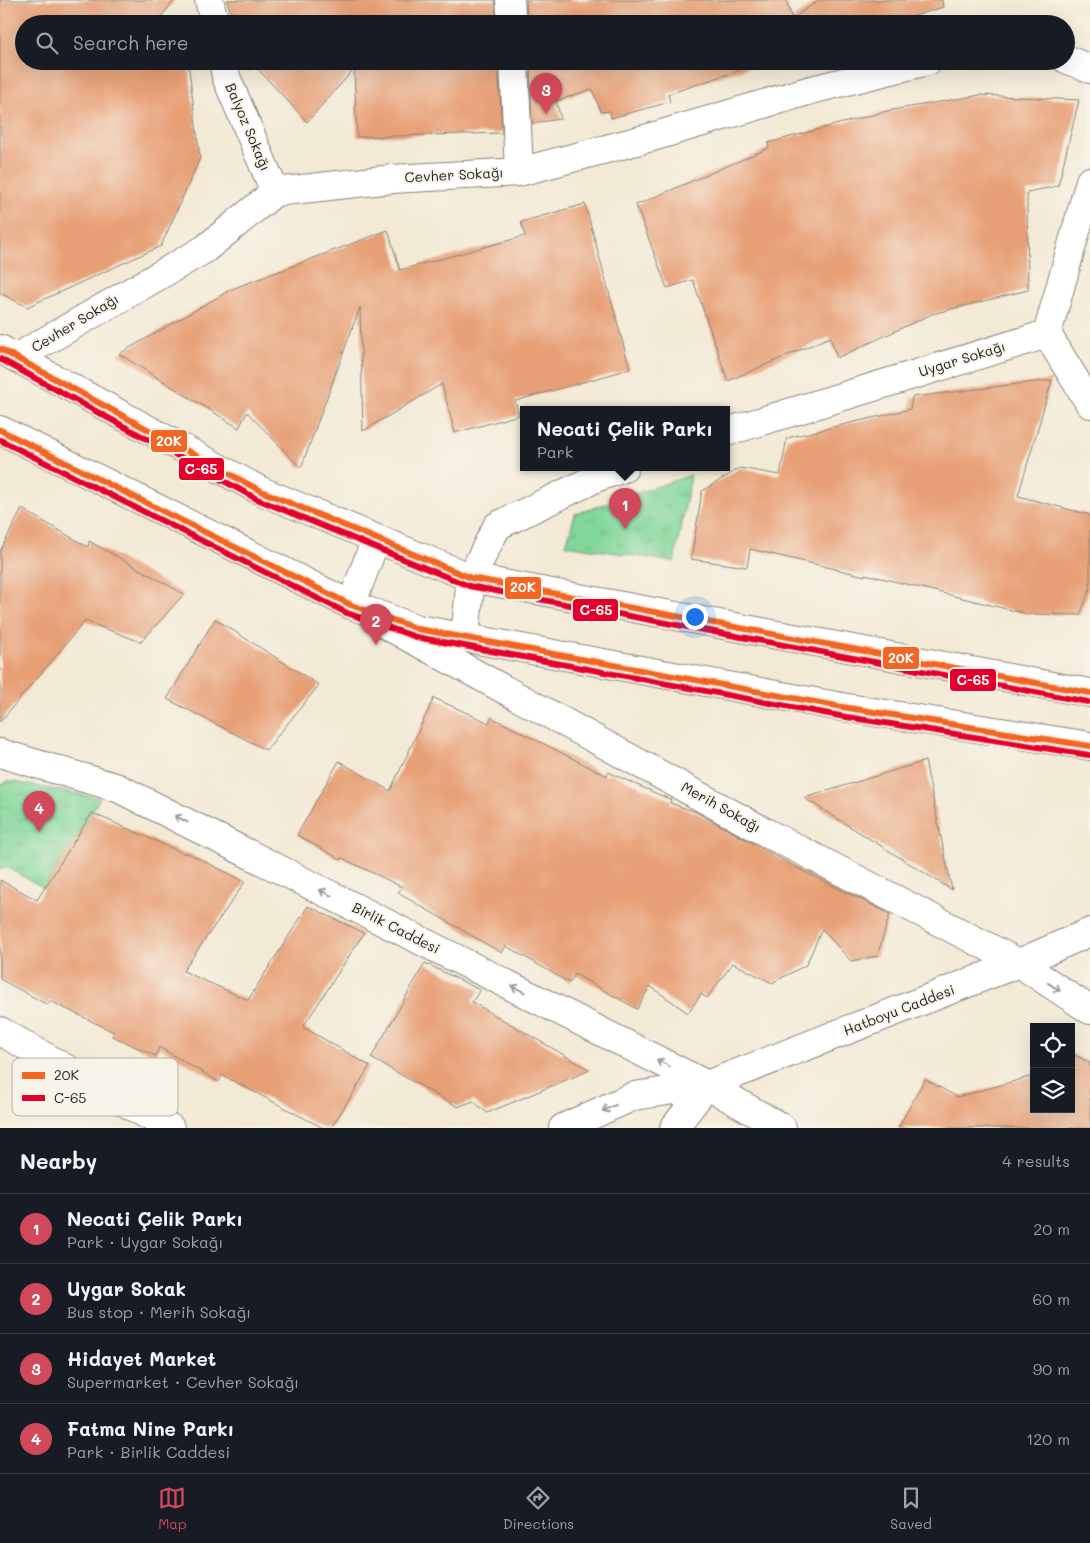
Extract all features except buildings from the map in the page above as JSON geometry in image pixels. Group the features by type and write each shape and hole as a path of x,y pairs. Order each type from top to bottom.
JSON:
{"street":[{"path":"210,0 213,15"},
{"path":"510,0 511,15"},
{"path":"1075,63 1090,69"},
{"name":"Balyoz Sokağı","path":"225,70 275,192"},
{"path":"514,70 520,172"},
{"name":"Cevher Sokağı","path":"8,354 205,249 275,192 392,179 520,172 652,137 811,90 892,70"},
{"path":"1090,181 1047,334 1090,404"},
{"name":"Uygar Sokağı","path":"730,431 1047,334"},
{"path":"8,354 262,491 471,578 1090,693"},
{"path":"0,430 351,606 418,629 465,636 842,707 1090,746"},
{"path":"465,636 471,578 496,526 598,477 615,471"},
{"path":"351,606 376,539"},
{"name":"Merih Sokağı","path":"351,606 767,833 1019,963 1090,1010"},
{"name":"Birlik Caddesi","path":"2,756 118,788 707,1085 782,1128"},
{"name":"Hatboyu Caddesi","path":"562,1128 634,1096 707,1085 1019,963 1090,932"},
{"path":"0,1031 47,1058"},
{"path":"674,1128 707,1085"},
{"path":"149,1116 170,1128"}],"green space":[{"path":"691,475 674,562 566,545 575,514"},
{"path":"8,781 100,798 44,888 6,867 0,870 0,786"}],"transit line":[{"name":"20K","path":"0,349 261,491 471,578 1090,693"},
{"name":"C-65","path":"0,359 257,499 469,586 1088,702"},
{"name":"20K","path":"0,430 351,605 418,629 842,707 1090,746"},
{"name":"C-65","path":"0,440 347,613 416,637 840,716 1089,755"}],"place":[{"name":"Hidayet Market","path":"546,114"},
{"name":"Necati Çelik Parkı","path":"625,529"},
{"name":"Uygar Sokak","path":"376,645"},
{"name":"Fatma Nine Parkı","path":"39,832"}]}
